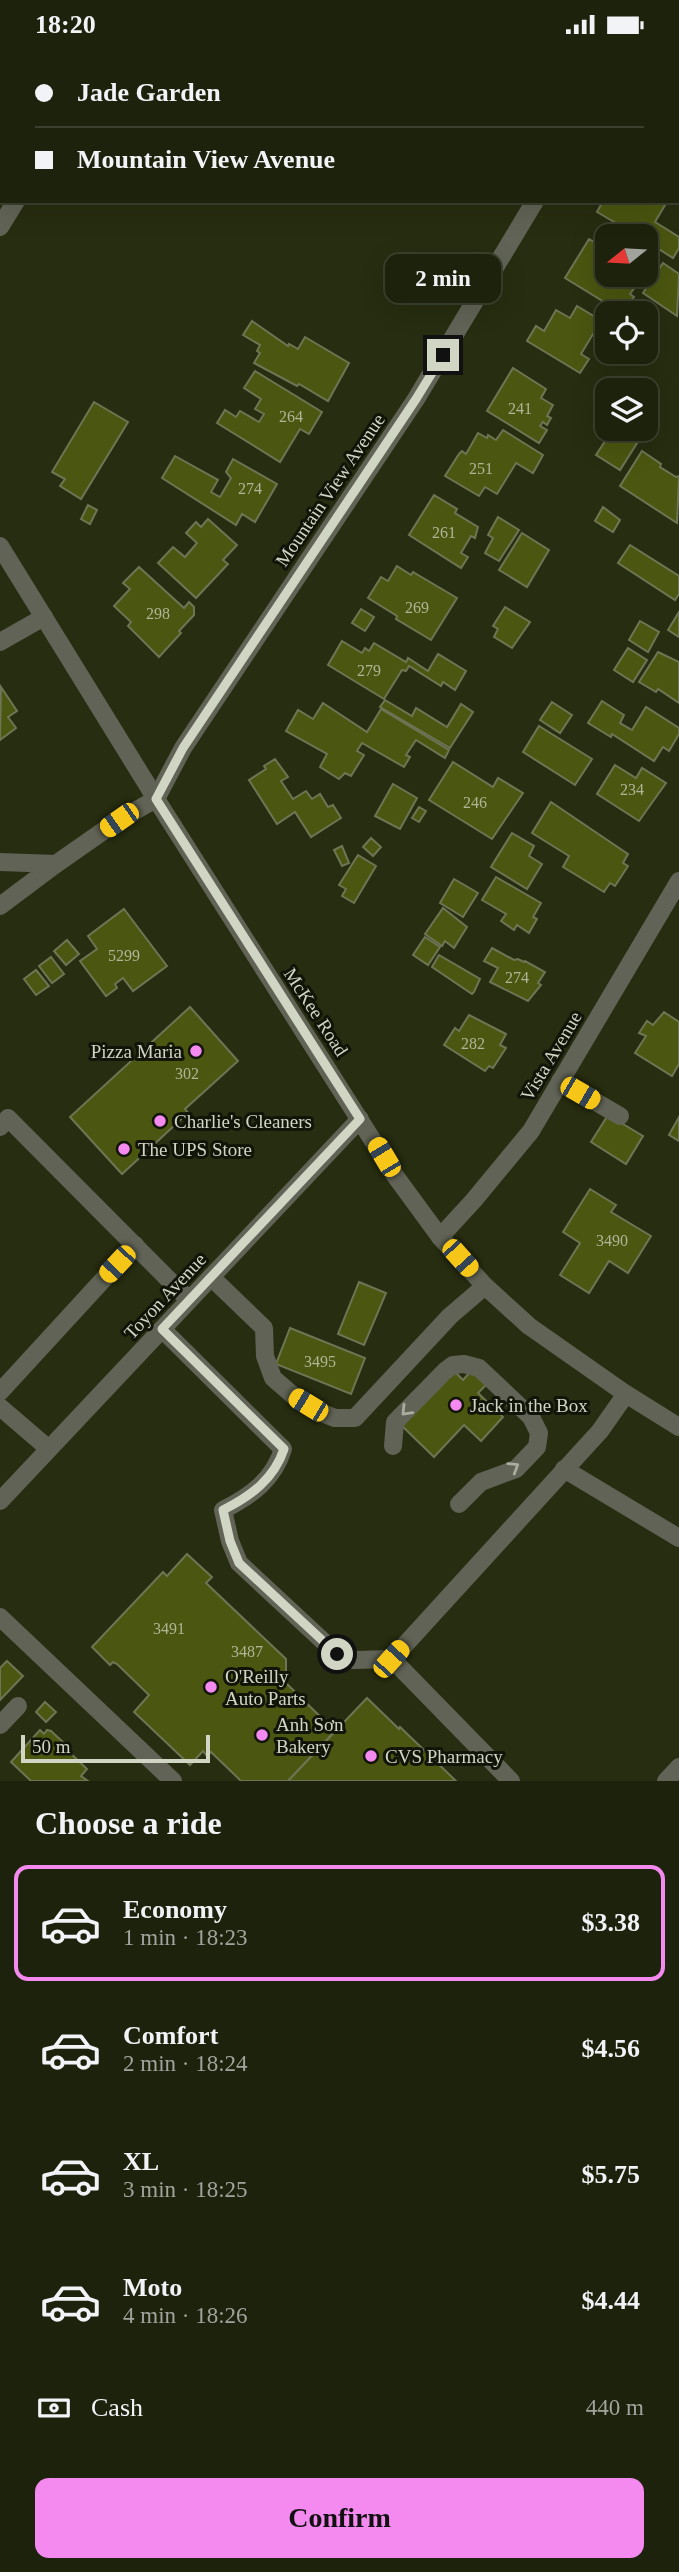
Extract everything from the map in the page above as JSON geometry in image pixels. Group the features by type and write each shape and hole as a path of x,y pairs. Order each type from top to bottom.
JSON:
{"street":[{"path":"0,227 15,203"},
{"name":"Mountain View Avenue","path":"156,799 183,748 416,399 534,203"},
{"name":"McKee Road","path":"0,546 156,799 396,1177 440,1237 485,1286 529,1326 626,1394 679,1427"},
{"path":"0,642 44,617"},
{"path":"0,906 119,820 156,799"},
{"path":"0,862 56,864"},
{"name":"Vista Avenue","path":"440,1237 531,1131 679,881"},
{"path":"560,1081 620,1116"},
{"path":"0,1127 8,1118 189,1300"},
{"name":"Toyon Avenue","path":"0,1501 360,1119"},
{"path":"0,1392 135,1245"},
{"path":"211,1277 264,1328 265,1356 273,1378 295,1397 334,1418 355,1418 450,1317 485,1286"},
{"path":"162,1329 284,1449 277,1467 246,1499 223,1510 230,1541 239,1563 337,1654 354,1660 391,1659 600,1431 626,1394"},
{"path":"393,1446 396,1422 445,1371 464,1364 479,1368 531,1417 539,1433 537,1447 516,1469 481,1482 459,1504"},
{"path":"0,1407 49,1449"},
{"path":"564,1469 679,1538"},
{"path":"0,1617 173,1781"},
{"path":"391,1659 511,1781"},
{"path":"0,1725 18,1706"},
{"path":"666,1781 679,1767"}],"building":[{"path":"602,203 662,203 665,205 655,222 679,237 679,248 673,258 658,249 658,224 618,224 597,212"},
{"path":"589,239 595,243 595,287 635,287 630,294 634,297 634,301 602,301 565,278"},
{"path":"663,263 679,274 677,316 643,293 647,287 658,287 658,270"},
{"path":"577,306 595,317 595,335 593,334 581,354 589,359 580,373 527,341 536,326 544,331 556,310 570,318"},
{"path":"252,321 288,346 289,344 298,349 305,337 349,363 328,401 254,363 260,353 257,351 260,345 243,335"},
{"path":"513,368 546,389 541,398 553,405 547,416 551,418 547,425 543,422 540,426 547,430 539,443 487,411"},
{"path":"255,371 322,412 309,434 300,429 280,462 217,423 225,410 236,417 240,411 259,422 264,414 255,409 261,399 244,388"},
{"path":"94,402 128,422 81,499 60,486 65,479 52,472"},
{"path":"503,430 543,455 533,473 516,463 497,494 485,487 479,496 445,476 459,454 462,451 466,454 478,433 496,440"},
{"path":"605,441 638,441 620,470 596,455"},
{"path":"642,451 661,464 660,467 676,477 679,476 677,523 620,486"},
{"path":"175,456 218,480 211,492 220,497 231,478 226,472 233,459 277,484 255,522 242,514 236,525 162,478"},
{"path":"434,495 457,509 455,513 478,527 475,538 471,536 461,553 468,557 461,568 409,535"},
{"path":"88,505 97,510 90,524 81,519"},
{"path":"603,507 620,520 613,532 595,521"},
{"path":"498,517 519,530 499,561 485,553 493,538 488,535"},
{"path":"208,519 237,545 223,560 228,564 196,598 158,563 173,547 185,557 197,543 186,533 196,522 201,527"},
{"path":"522,533 549,550 527,587 499,570"},
{"path":"630,545 679,576 679,594 675,600 618,563"},
{"path":"397,566 411,575 413,572 457,598 431,640 368,598 381,577 388,581"},
{"path":"139,567 184,608 189,602 194,607 194,615 159,657 128,626 131,622 114,606 130,589 123,583"},
{"path":"505,607 530,622 512,648 494,637 498,629 493,626"},
{"path":"361,609 374,617 365,631 352,623"},
{"path":"679,612 679,637 668,630"},
{"path":"640,621 659,632 648,652 629,640"},
{"path":"342,641 362,653 365,648 369,651 374,643 406,662 408,658 428,671 438,654 466,671 455,690 443,682 441,686 409,666 406,671 402,670 384,699 328,665"},
{"path":"628,648 647,660 633,682 614,670"},
{"path":"658,652 679,662 679,703 658,689 656,692 639,682"},
{"path":"1,687 17,711 8,717 16,728 0,740"},
{"path":"385,700 412,716 416,708 447,727 461,704 473,712 450,748 380,707"},
{"path":"602,701 624,715 620,723 632,730 646,707 679,728 679,734 669,751 663,747 654,761 612,734 611,737 588,723"},
{"path":"552,702 572,715 560,733 540,720"},
{"path":"323,703 367,732 381,709 449,750 445,758 416,740 406,755 410,757 404,767 362,743 357,751 364,755 351,776 345,773 339,779 320,767 327,754 286,731 298,710 313,719"},
{"path":"539,726 592,759 575,785 523,752"},
{"path":"275,759 288,777 281,781 293,799 306,791 312,799 320,794 328,807 333,805 341,818 311,837 295,812 277,824 249,780 266,769 264,766"},
{"path":"453,762 493,787 498,778 523,793 492,839 429,800"},
{"path":"615,765 636,778 642,768 666,783 639,821 597,794"},
{"path":"393,784 417,798 400,829 375,816"},
{"path":"551,802 628,854 623,863 628,866 615,886 610,883 604,892 563,867 569,856 532,833"},
{"path":"419,807 426,811 419,822 412,818"},
{"path":"512,833 534,846 529,856 542,864 527,889 491,867"},
{"path":"371,838 381,847 373,856 363,847"},
{"path":"342,846 349,863 342,866 334,850"},
{"path":"358,855 376,866 354,903 342,896 346,889 339,885"},
{"path":"496,877 541,903 533,917 537,919 529,933 517,925 514,930 501,921 506,914 482,900"},
{"path":"454,879 478,893 463,917 440,903"},
{"path":"443,908 467,927 454,948 445,941 442,946 425,934"},
{"path":"124,909 167,966 133,991 123,978 115,984 117,988 106,996 80,961 97,949 88,936"},
{"path":"425,937 440,947 428,965 413,955"},
{"path":"67,940 79,954 66,965 54,951"},
{"path":"492,948 545,972 538,983 541,985 528,1001 490,982 498,968 484,961"},
{"path":"439,955 480,979 472,994 432,967"},
{"path":"51,957 64,974 52,983 39,966"},
{"path":"36,970 49,986 36,995 24,979"},
{"path":"190,1007 238,1061 185,1109 188,1113 122,1174 70,1117"},
{"path":"664,1012 679,1022 679,1064 672,1076 635,1053 646,1036 639,1033 647,1021 653,1025"},
{"path":"469,1015 506,1034 500,1045 506,1048 493,1068 489,1066 485,1071 444,1045 455,1028 459,1031"},
{"path":"608,1115 643,1136 626,1164 591,1142"},
{"path":"679,1117 679,1141 669,1135"},
{"path":"590,1189 616,1205 611,1212 651,1236 628,1273 609,1261 589,1293 560,1275 580,1243 563,1232"},
{"path":"359,1282 386,1293 364,1345 338,1334"},
{"path":"290,1328 365,1358 351,1394 276,1364"},
{"name":"Jack in the Box","path":"454,1371 463,1380 471,1371 486,1385 478,1393 503,1417 481,1441 464,1425 434,1457 402,1426"},
{"path":"187,1554 212,1577 206,1583 286,1659 286,1683 335,1731 288,1781 241,1781 211,1752 207,1756 203,1751 190,1765 134,1712 149,1695 117,1664 113,1662 110,1665 92,1647 163,1572 167,1576"},
{"path":"7,1661 23,1676 0,1700 0,1668"},
{"name":"CVS Pharmacy","path":"367,1698 399,1729 400,1727 456,1781 288,1781"},
{"path":"45,1702 56,1712 46,1722 36,1712"},
{"path":"40,1730 44,1734 47,1730 51,1731 65,1744 63,1746 87,1769 81,1776 88,1781 31,1781 11,1762"}],"place":[{"name":"Pizza Maria","path":"196,1051"},
{"name":"Charlie's Cleaners","path":"160,1121"},
{"name":"The UPS Store","path":"124,1149"},
{"name":"Jack in the Box","path":"456,1405"},
{"name":"O'Reilly Auto Parts","path":"211,1687"},
{"name":"Anh Sơn Bakery","path":"262,1735"},
{"name":"CVS Pharmacy","path":"371,1756"}],"route":[{"path":"337,1654 239,1563 230,1541 223,1510 246,1499 277,1467 284,1449 162,1329 360,1119 156,799 183,748 443,355"}]}
